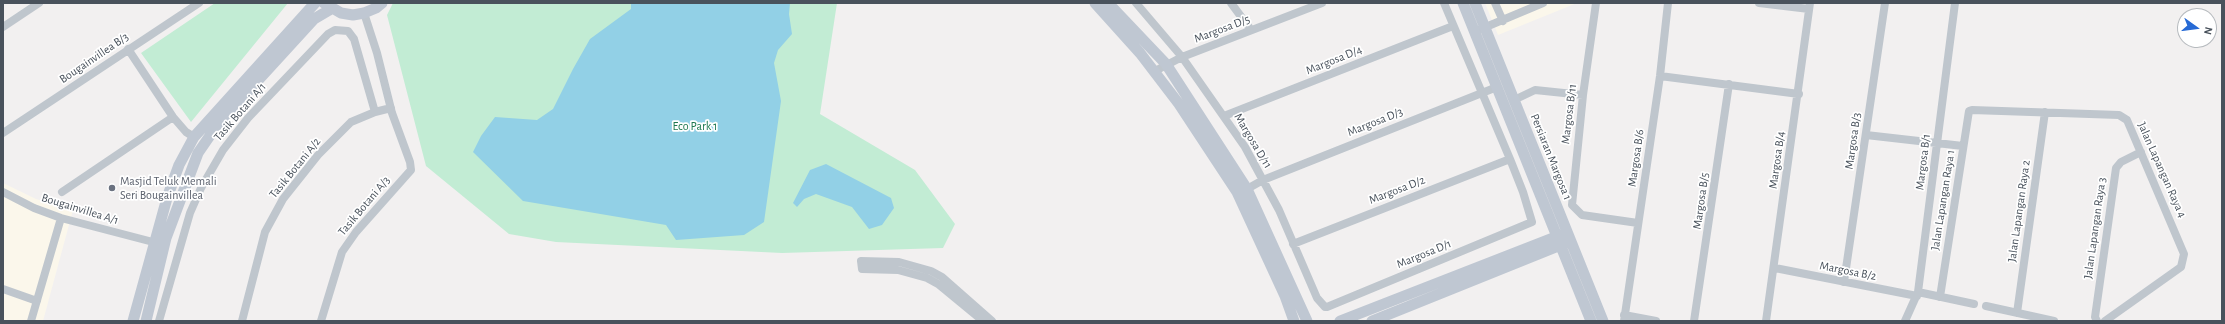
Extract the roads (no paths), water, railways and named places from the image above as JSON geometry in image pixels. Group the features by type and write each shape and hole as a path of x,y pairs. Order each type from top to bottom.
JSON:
{"street":[{"path":"3,27 39,3"},
{"name":"Bougainvillea B/3","path":"3,133 199,3"},
{"path":"133,321 154,242 179,165 194,137 315,3"},
{"path":"146,321 166,238 198,153 208,136 327,6 341,13 364,14 382,3"},
{"path":"1095,3 1155,72 1180,104 1237,192 1274,272 1294,321"},
{"path":"1108,3 1166,64 1247,189 1307,321"},
{"name":"Margosa D/11","path":"1136,3 1182,57 1224,116 1263,180 1279,210 1317,298 1325,307"},
{"path":"1231,3 1251,30"},
{"name":"Margosa D/5","path":"1155,72 1166,64 1182,57 1322,3"},
{"path":"1444,3 1510,159"},
{"name":"Persiaran Margosa 1","path":"1463,3 1479,30 1514,100 1603,321"},
{"name":"Persiaran Margosa 1","path":"1475,3 1479,30 1497,87 1591,321"},
{"path":"1496,3 1503,21"},
{"path":"1479,30 1543,3"},
{"name":"Margosa B/11","path":"1596,3 1583,95 1572,205 1582,215 1638,223"},
{"name":"Margosa B/6","path":"1624,318 1660,76 1668,3"},
{"path":"1759,3 1809,6"},
{"name":"Margosa B/3","path":"1844,282 1885,3"},
{"name":"Margosa B/1","path":"1905,321 1917,294 1955,3"},
{"name":"Margosa B/4","path":"1766,321 1775,268 1799,94 1809,6"},
{"path":"364,14 377,53 391,108"},
{"name":"Margosa D/4","path":"1224,116 1453,26"},
{"name":"Tasik Botani A/1","path":"159,321 190,213 201,188 223,150 248,118 328,34 335,30 348,31 354,40 375,112"},
{"path":"128,50 173,117 186,132 194,137 208,136"},
{"path":"1660,76 1799,94"},
{"name":"Margosa B/5","path":"1694,321 1729,84"},
{"name":"Margosa D/3","path":"1247,189 1263,180 1497,87"},
{"path":"1514,100 1536,90 1583,95"},
{"name":"Tasik Botani A/2","path":"242,321 265,232 283,199 318,155 351,122 375,112 391,108"},
{"name":"Tasik Botani A/3","path":"321,321 342,252 356,232 405,176 411,166 391,108"},
{"name":"Jalan Lapangan Raya 4","path":"1972,110 2046,112 2124,117 2141,152 2182,246 2184,254 2181,266 2104,321"},
{"name":"Jalan Lapangan Raya 1","path":"1940,297 1968,116 1969,111 1972,110"},
{"name":"Jalan Lapangan Raya 2","path":"2017,313 2046,112"},
{"path":"62,192 173,117"},
{"path":"1866,135 1963,146"},
{"path":"194,137 198,153"},
{"name":"Jalan Lapangan Raya 3","path":"2097,321 2095,316 2116,168 2121,162 2141,152"},
{"name":"Margosa D/1","path":"1325,307 1532,222 1523,192 1510,159"},
{"name":"Margosa D/2","path":"1293,244 1510,159"},
{"name":"Bougainvillea A/1","path":"3,192 34,208 61,218 154,242"},
{"path":"31,321 61,218"},
{"path":"1372,321 1546,246 1556,237 1569,237"},
{"path":"154,242 166,238"},
{"path":"154,242 162,253"},
{"path":"1546,246 1565,258"},
{"path":"1340,321 1546,246"},
{"path":"983,321 938,284 927,278 898,270 862,269 861,261 899,262 931,271 942,277 992,321"},
{"name":"Margosa B/2","path":"1775,268 1844,282 1940,297"},
{"path":"3,289 37,301"},
{"path":"1940,297 1974,304"},
{"path":"1986,306 2054,321"},
{"path":"1624,318 1656,321"}],"water":[{"path":"631,3 790,3 789,14 792,34 778,50 774,63 781,101 764,222 744,235 676,240 666,225 523,201 473,152 481,136 495,117 537,120 553,109 590,39 631,9"},
{"path":"826,164 891,198 894,208 882,225 869,229 852,207 816,194 804,199 797,207 793,203 810,170"}],"place":[{"name":"Masjid Teluk Memali Seri Bougainvillea","path":"112,188"}],"park label":[{"name":"Eco Park 1","path":"695,126"}]}
